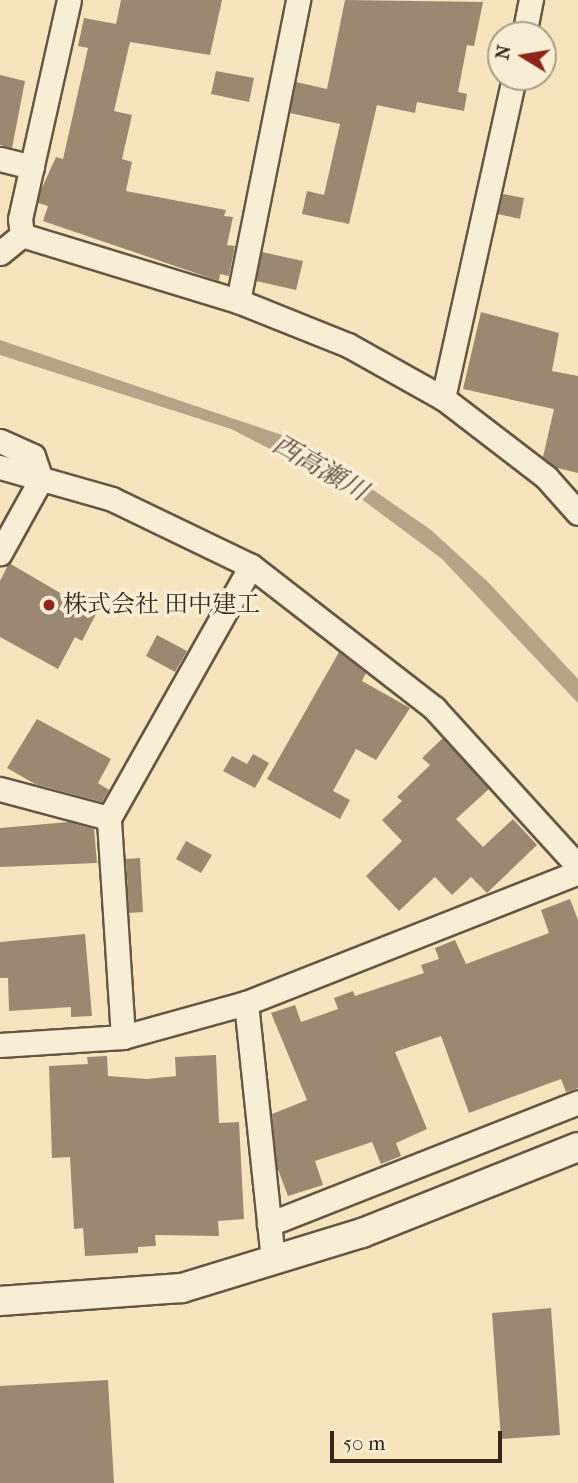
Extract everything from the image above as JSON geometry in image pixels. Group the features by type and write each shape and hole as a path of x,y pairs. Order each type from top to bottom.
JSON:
{"street":[{"path":"0,253 14,224 32,167 69,0"},
{"path":"238,301 298,0"},
{"path":"527,21 531,0"},
{"path":"443,398 511,91"},
{"path":"0,159 32,167"},
{"path":"14,224 238,301 348,345 443,398 546,477 578,513"},
{"path":"0,441 33,456 41,479 0,553"},
{"path":"0,467 112,499 251,566 434,708 578,866"},
{"path":"123,1037 109,818 251,566"},
{"path":"0,789 109,818"},
{"path":"0,1045 123,1037 246,1003 578,872"},
{"path":"246,1003 273,1258"},
{"path":"269,1224 578,1102"},
{"path":"0,1301 182,1288 362,1233 578,1147"}],"water":[{"name":"西高瀬川","path":"0,340 288,437 340,467 431,530 489,583 578,679 578,703 442,559 348,489 231,429 0,355"}],"building":[{"path":"121,0 222,0 210,55 130,42 114,111 132,115 122,159 132,162 126,191 226,210 224,216 233,217 227,245 235,246 229,276 220,274 219,281 43,221 48,206 38,203 40,192 56,157 63,159 88,48 78,46 84,18 116,24"},
{"path":"345,0 483,2 474,46 467,45 458,92 467,94 464,111 417,102 415,113 377,105 349,224 302,214 307,191 324,195 340,124 290,113 296,82 327,89"},
{"path":"216,71 254,78 249,102 211,94"},
{"path":"0,75 25,81 12,148 0,145"},
{"path":"503,194 524,198 520,219 498,214"},
{"path":"262,252 303,261 296,290 256,281"},
{"path":"481,312 559,333 552,371 578,376 578,473 557,468 543,457 554,409 463,389"},
{"path":"9,563 96,614 82,641 75,637 58,669 0,637 0,581"},
{"path":"157,635 187,651 175,672 146,656"},
{"path":"339,652 366,673 362,681 410,708 376,760 356,749 333,791 350,800 340,819 267,779"},
{"path":"37,719 111,759 98,783 109,790 102,802 35,784 7,768"},
{"path":"443,738 489,789 456,819 483,847 513,819 537,845 487,893 471,877 452,895 435,877 399,911 366,876 402,841 382,820 402,801 397,797 430,765 422,758"},
{"path":"253,754 269,763 255,788 223,771 232,756 247,764"},
{"path":"69,822 94,829 97,863 0,867 0,828"},
{"path":"186,841 212,855 201,873 176,859"},
{"path":"140,858 143,912 129,913 126,859"},
{"path":"570,899 578,920 578,1088 566,1092 561,1079 469,1113 441,1036 395,1052 427,1129 396,1143 401,1156 381,1164 372,1142 315,1161 323,1185 288,1196 277,1167 272,1114 307,1100 271,1013 295,1005 301,1022 338,1009 334,998 353,991 355,996 424,973 421,965 439,959 435,948 455,940 466,964 549,933 541,910"},
{"path":"85,934 92,1016 71,1017 71,1007 9,1011 8,978 0,978 0,942"},
{"path":"216,1055 219,1123 239,1122 244,1219 218,1221 219,1236 155,1235 156,1246 138,1247 138,1253 85,1256 83,1228 74,1229 70,1157 52,1158 49,1066 88,1064 87,1057 107,1056 108,1076 147,1079 176,1076 175,1057"},
{"path":"551,1308 560,1435 501,1439 492,1313"},
{"path":"108,1380 114,1483 0,1483 0,1386"}],"place":[{"name":"株式会社 田中建工","path":"49,605"}]}
